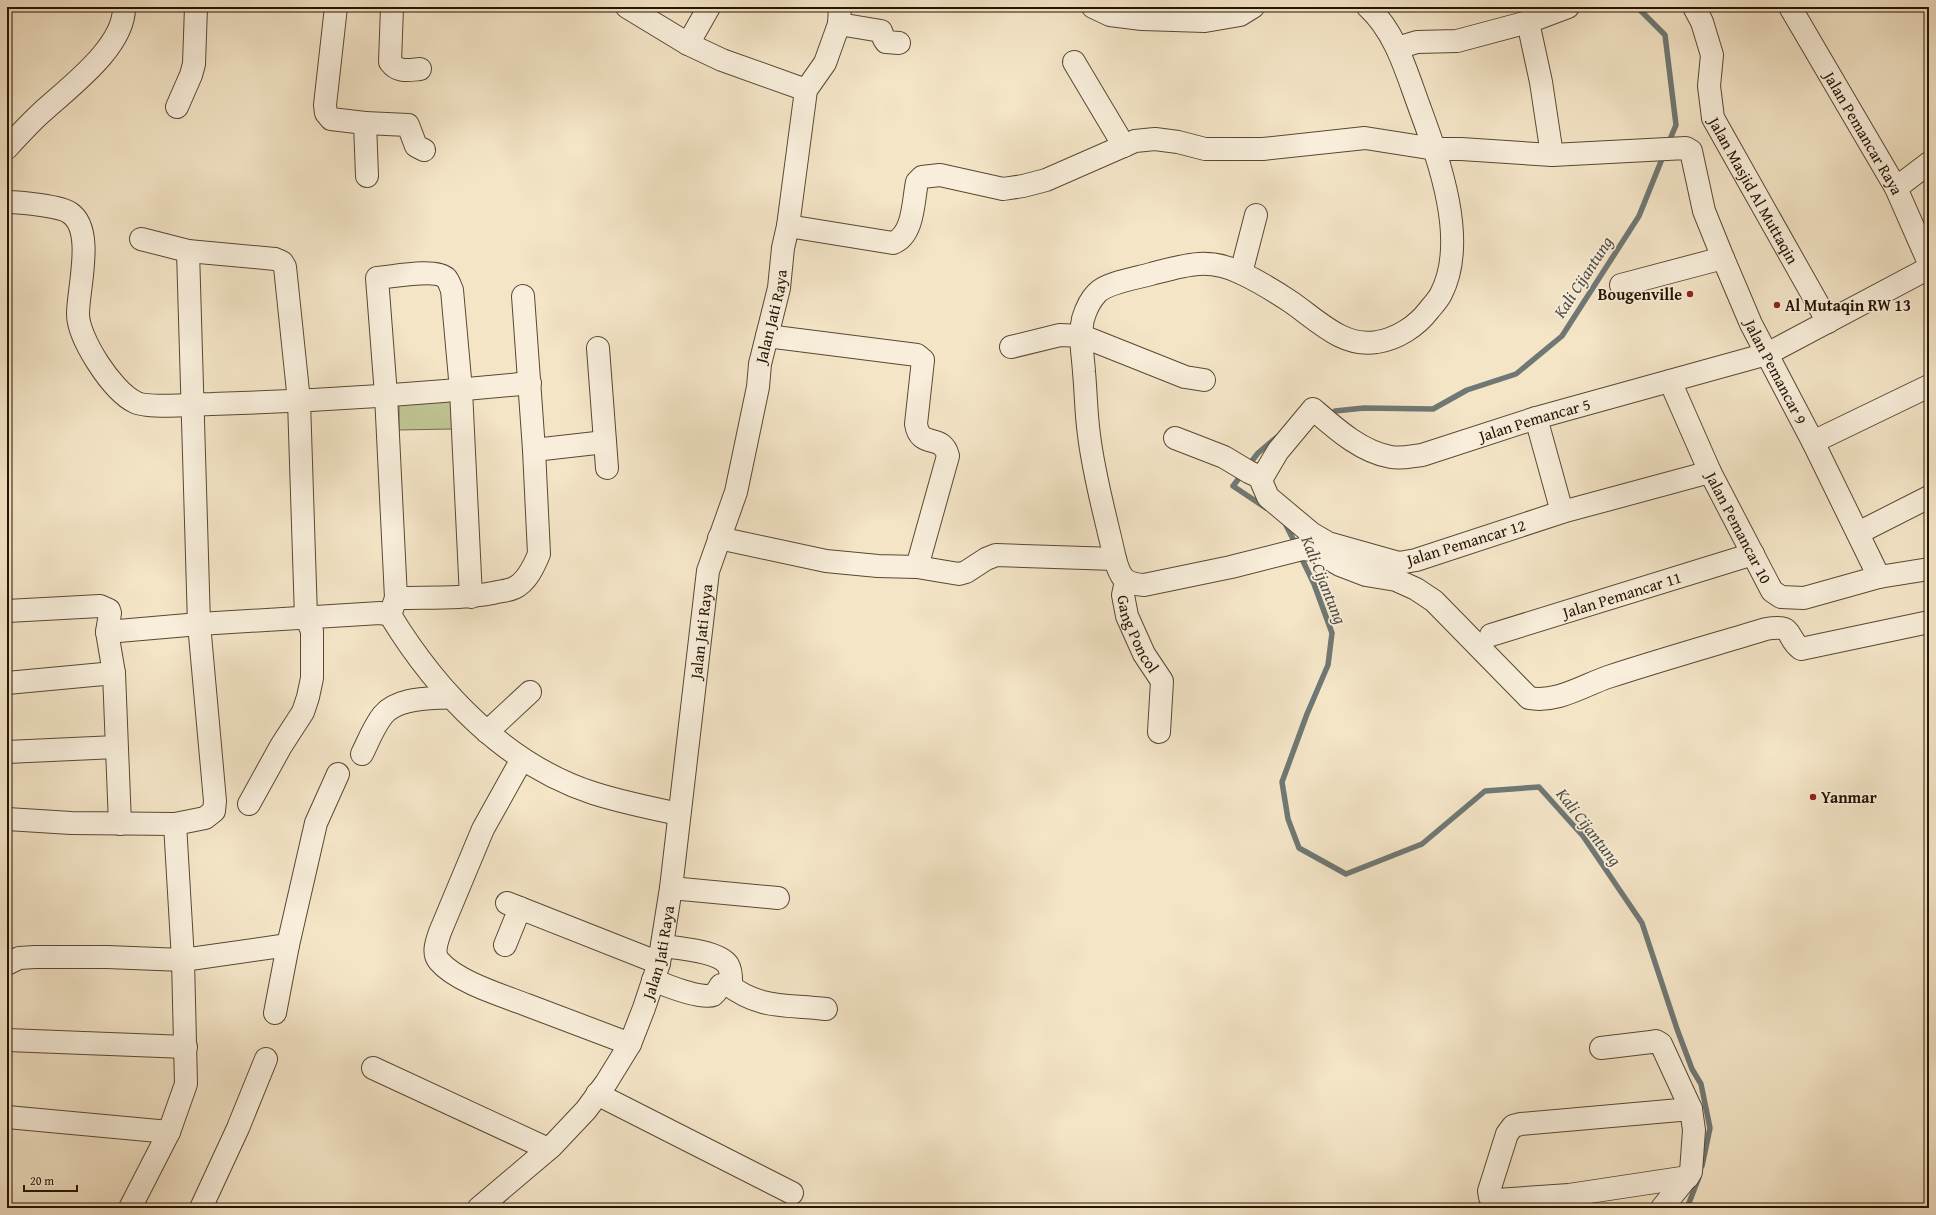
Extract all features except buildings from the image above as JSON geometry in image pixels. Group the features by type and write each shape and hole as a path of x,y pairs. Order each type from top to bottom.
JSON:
{"street":[{"path":"7,148 24,129 92,67 105,53 115,37 124,12 124,7"},
{"path":"177,106 194,64 196,7"},
{"path":"336,7 325,105 326,113 331,119 365,123 406,124 410,129 416,146 424,150"},
{"path":"392,7 390,62 393,67 400,70 420,69"},
{"path":"627,7 688,44 722,60 806,90"},
{"path":"688,44 709,7"},
{"path":"1093,7 1110,15 1142,20 1205,20 1240,16 1253,7"},
{"path":"1368,7 1388,29 1397,48 1435,149 1446,187 1450,217 1451,241 1449,272 1441,295 1426,315 1414,326 1394,337 1378,342 1362,343 1350,341 1331,331 1290,301 1241,273 1218,264 1200,263 1158,272 1099,290 1089,303 1083,319 1082,336 1089,436 1115,559 1119,573 1126,581 1144,585 1231,567 1295,551 1314,550 1340,565 1366,574 1398,572 1416,589 1434,601 1529,698 1542,700 1555,698 1607,678 1779,626 1787,630 1797,646 1801,649 1807,649 1929,622"},
{"path":"1397,48 1417,42 1457,41 1528,22 1568,7"},
{"name":"Jalan Masjid Al Muttaqin","path":"1694,7 1702,22 1712,55 1709,86 1713,118 1828,322"},
{"name":"Jalan Pemancar Raya","path":"1790,7 1896,188 1929,263"},
{"path":"839,15 881,31 886,42 899,43"},
{"name":"Jalan Jati Raya","path":"479,1208 548,1149 586,1110 630,1044 658,963 671,888 708,571 736,492 758,387 760,364 779,288 783,248 788,226 806,90 826,63 839,15"},
{"path":"788,226 893,243 901,240 908,230 918,182 922,177 940,175 1003,189 1024,186 1046,180 1135,141 1155,139 1178,142 1205,149 1263,149 1365,138 1435,149 1483,150 1552,155 1541,82 1528,22"},
{"path":"1074,62 1124,146"},
{"path":"365,123 367,176"},
{"name":"Jalan Pemancar 9","path":"1552,155 1688,149 1691,151 1704,211 1751,324 1813,442 1879,577"},
{"path":"1896,188 1929,163"},
{"path":"7,202 20,202 69,212 77,220 83,240 82,288 78,314 80,330 112,384 136,403 192,404 299,401 461,390 530,383"},
{"path":"1241,273 1256,215"},
{"path":"141,239 188,251 275,259 282,262 285,267 299,401 306,617 312,631 312,678 303,712 281,746 249,804"},
{"path":"7,819 120,824 175,824 205,818 214,811 215,801 199,624 188,251"},
{"path":"1621,285 1723,258"},
{"name":"Jalan Pemancar 5","path":"1255,475 1278,451 1313,408 1338,431 1368,449 1390,457 1402,458 1422,455 1536,418 1767,354 1929,268"},
{"path":"470,597 461,390 452,290 448,279 441,275 432,273 377,278 386,395 393,606 419,658 451,697 487,732 522,759 554,776 592,793 638,806 679,814"},
{"path":"107,632 199,624 380,613 393,606 470,597 515,588 534,568 539,554 530,383 523,296"},
{"path":"1011,347 1060,335 1082,336 1185,377 1204,380"},
{"path":"767,336 917,355 923,360 916,424 917,432 923,438 938,442 946,448 948,456 917,567"},
{"path":"598,348 607,468"},
{"name":"Jalan Pemancar 10","path":"1670,381 1710,472 1772,591 1781,597 1804,598 1879,577 1929,569"},
{"path":"1813,442 1929,386"},
{"path":"1536,418 1562,512"},
{"path":"1175,438 1224,457 1255,475"},
{"path":"534,450 605,442"},
{"name":"Jalan Pemancar 12","path":"1255,475 1262,483 1268,497 1311,533 1328,543 1398,572 1416,560 1562,512 1710,472"},
{"path":"1858,534 1929,497"},
{"path":"719,538 826,561 878,566 917,567 959,574 966,572 981,562 996,555 1115,559"},
{"name":"Jalan Pemancar 11","path":"1491,635 1753,554"},
{"name":"Gang Poncol","path":"1126,581 1123,595 1127,616 1142,650 1162,681 1159,732"},
{"path":"7,611 104,606 110,613 107,632 114,673 120,824"},
{"path":"7,683 114,673"},
{"path":"487,732 530,692"},
{"path":"362,754 383,715 399,704 417,700 451,697"},
{"path":"7,752 116,747"},
{"path":"522,759 480,836 440,932 435,953 438,960 445,966 475,985 630,1044"},
{"path":"275,1013 288,946 316,823 338,774"},
{"path":"130,1208 169,1132 186,1084 183,960 175,824"},
{"path":"671,888 778,898"},
{"path":"505,945 513,905 658,963 682,990 707,996 715,993 724,983 731,986 743,996 766,1004 826,1009"},
{"path":"7,964 19,958 35,957 107,957 183,960 288,946"},
{"path":"658,963 719,957 727,964 731,972 731,986"},
{"path":"7,1040 186,1047"},
{"path":"1601,1048 1651,1042 1658,1043 1663,1048 1691,1109 1694,1130 1694,1150 1691,1172 1688,1178 1662,1208"},
{"path":"201,1208 238,1128 266,1059"},
{"path":"373,1068 548,1149"},
{"path":"597,1094 792,1193"},
{"path":"1688,1178 1569,1195 1496,1200 1490,1197 1489,1191 1507,1134 1513,1126 1691,1109"},
{"path":"7,1117 169,1132"}],"green space":[{"path":"452,399 452,429 399,430 399,400"}],"waterway":[{"name":"Kali Cijantung","path":"1637,7 1665,35 1676,125 1668,144"},
{"name":"Kali Cijantung","path":"1335,411 1364,408 1433,409 1467,390 1516,374 1562,336 1639,216 1664,154"},
{"name":"Kali Cijantung","path":"1248,466 1258,453 1277,437"},
{"name":"Kali Cijantung","path":"1243,473 1233,486 1266,508"},
{"name":"Kali Cijantung","path":"1284,521 1296,545"},
{"name":"Kali Cijantung","path":"1300,555 1314,584 1332,633 1328,665 1307,714 1282,782 1288,819 1299,848 1346,874 1422,844 1485,791 1539,787 1583,836 1642,923 1677,1029 1692,1069 1701,1084 1710,1128 1702,1166"},
{"name":"Kali Cijantung","path":"1687,1208 1699,1177"}],"place":[{"name":"Bougenville","path":"1690,294"},
{"name":"Al Mutaqin RW 13","path":"1777,305"},
{"name":"Yanmar","path":"1813,797"}]}
